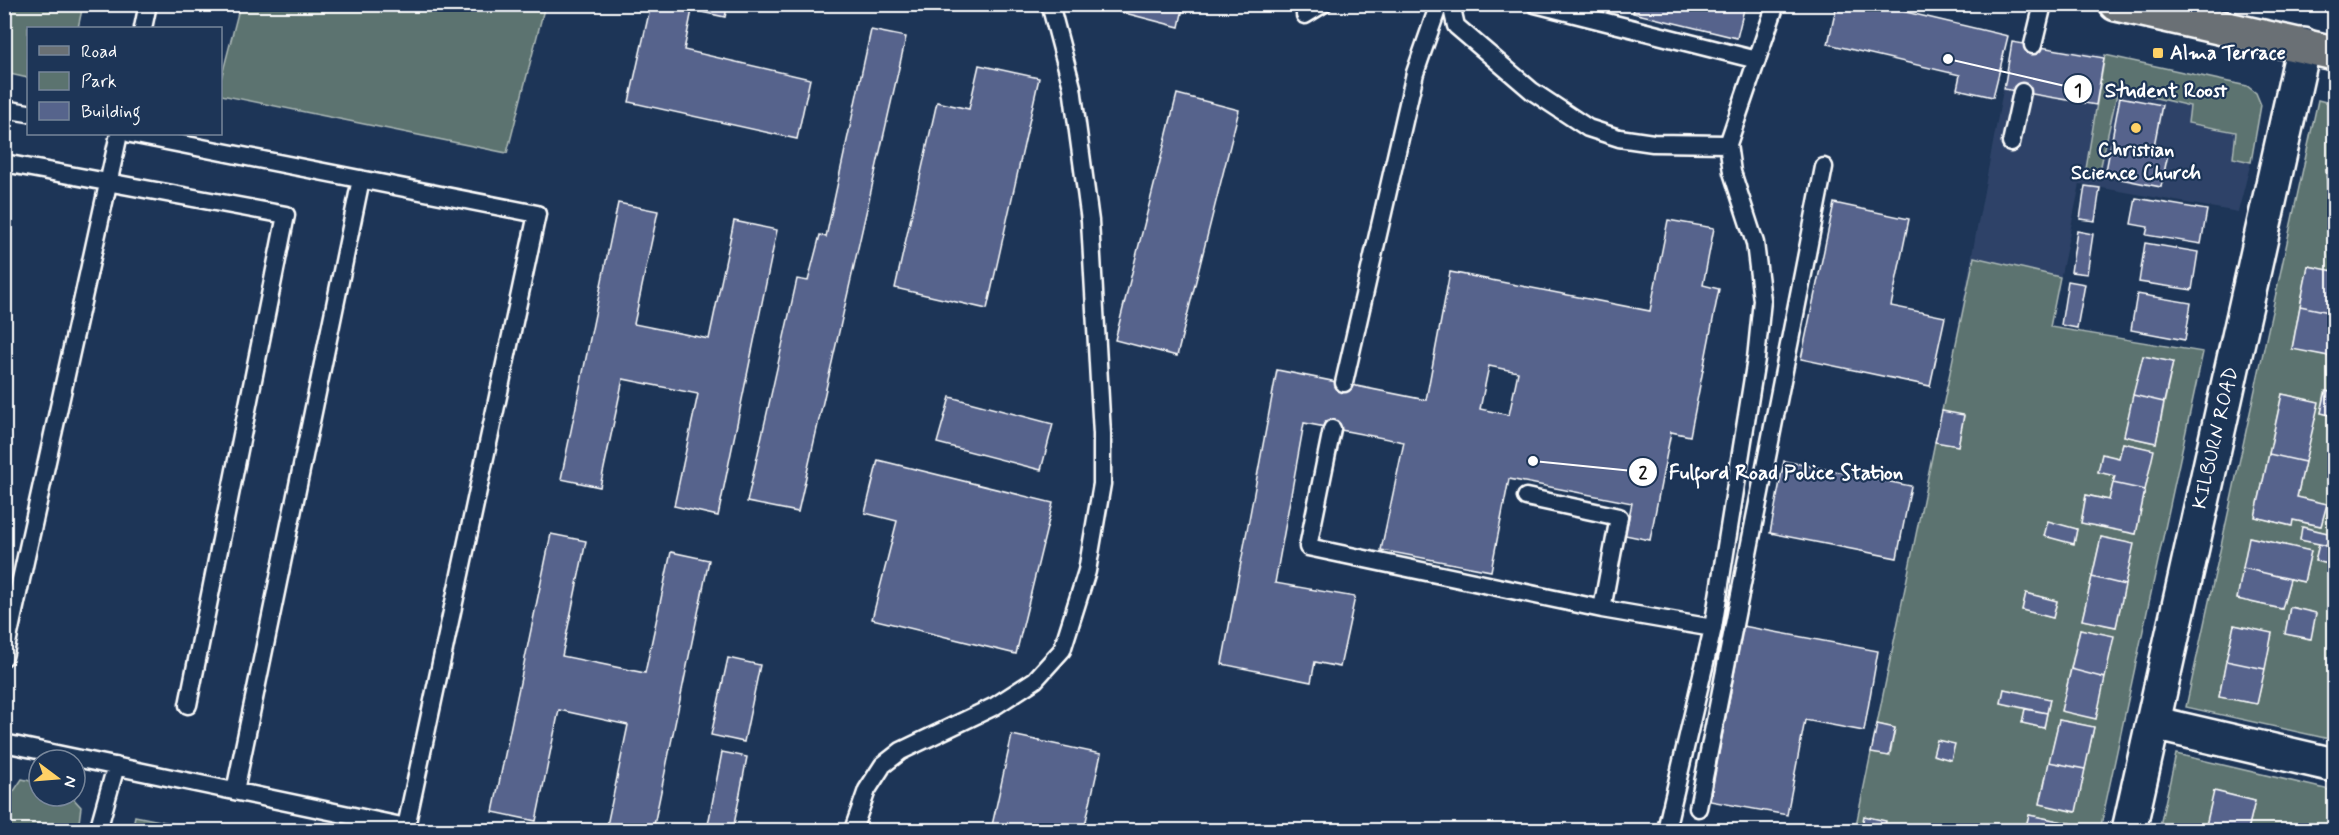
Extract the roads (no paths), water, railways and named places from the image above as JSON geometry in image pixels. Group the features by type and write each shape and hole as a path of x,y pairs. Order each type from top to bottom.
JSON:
{"main road":[{"path":"2126,6 2319,49"}],"street":[{"name":"KILBURN ROAD","path":"2129,831 2152,723 2319,49"},
{"path":"2152,723 2334,765"}],"lane":[{"path":"143,27 148,4"},
{"path":"853,831 867,790 883,765 901,751 996,706 1035,680 1062,650 1087,571 1102,484 1102,434 1090,221 1072,87 1050,4"},
{"path":"1305,15 1323,4"},
{"path":"1344,383 1415,72 1439,4"},
{"path":"1452,4 1456,26 1532,91 1588,128 1619,138 1653,143 1728,144"},
{"path":"1535,4 1757,60"},
{"path":"1666,831 1713,628 1756,359 1762,300 1755,243 1732,172 1728,144 1776,4"},
{"path":"2033,45 2043,4"},
{"path":"2011,143 2022,92"},
{"path":"4,109 27,113"},
{"path":"4,657 119,135"},
{"path":"4,743 406,829 537,214 136,135"},
{"path":"4,163 286,215 188,705"},
{"path":"1698,808 1824,167"},
{"path":"235,791 362,179"},
{"path":"1332,429 1308,547 1602,609 1713,628"},
{"path":"1526,497 1619,517 1602,609"},
{"path":"98,831 116,766"}],"place":[{"name":"Alma Terrace","path":"2158,53"},
{"name":"Student Roost","path":"1948,59"},
{"name":"Christian Science Church","path":"2136,128"},
{"name":"Fulford Road Police Station","path":"1533,461"}]}
